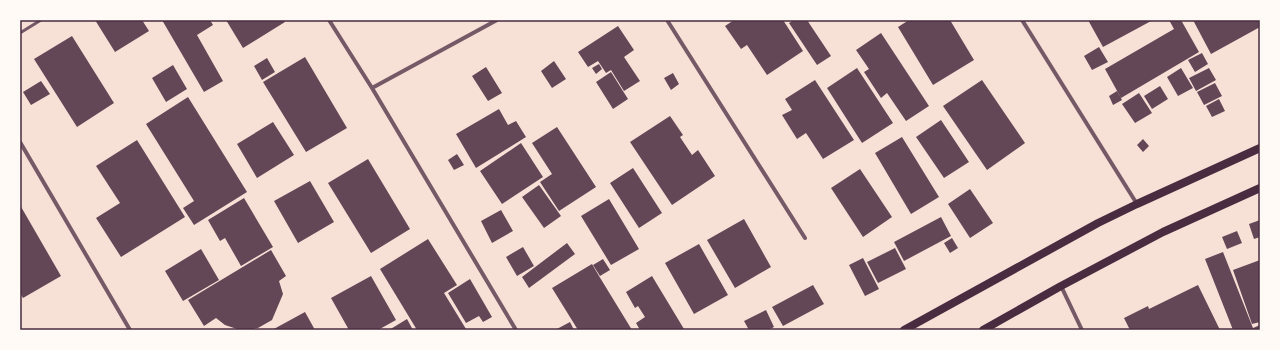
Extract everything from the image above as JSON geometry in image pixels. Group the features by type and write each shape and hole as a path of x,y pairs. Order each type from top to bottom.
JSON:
{"main road":[{"path":"904,330 1036,257 1137,204 1260,148"},
{"path":"983,330 1061,286 1163,232 1260,188"}],"street":[{"path":"329,20 372,88 516,330"},
{"path":"372,88 498,20"},
{"path":"667,20 805,238"},
{"path":"1022,20 1137,204"},
{"path":"20,142 130,330"},
{"path":"1061,286 1082,330"}],"lane":[{"path":"20,33 41,20"}],"building":[{"path":"95,20 142,20 149,31 115,52"},
{"path":"162,20 210,20 213,25 197,35 223,81 204,92"},
{"path":"226,20 283,20 285,22 243,48"},
{"path":"734,20 783,20 803,51 767,75 747,45 741,49 725,26"},
{"path":"794,20 807,20 831,56 817,65 789,23"},
{"path":"909,20 950,20 974,60 933,85 898,27"},
{"path":"1088,20 1153,20 1103,47"},
{"path":"1169,20 1181,20 1199,52 1121,98 1105,69 1174,29"},
{"path":"1193,20 1260,20 1260,27 1211,54"},
{"path":"618,26 634,50 624,57 640,81 624,91 611,70 606,73 598,61 588,67 578,52"},
{"path":"881,33 929,106 906,121 887,93 881,98 864,72 869,69 856,50"},
{"path":"72,36 114,103 77,127 34,59"},
{"path":"1099,47 1108,62 1092,70 1084,56"},
{"path":"1202,53 1208,64 1195,72 1188,60"},
{"path":"305,57 347,128 306,152 263,82"},
{"path":"267,58 275,72 262,80 254,66"},
{"path":"554,61 566,79 552,88 541,71"},
{"path":"599,64 602,69 596,74 592,68"},
{"path":"173,65 187,89 166,102 152,78"},
{"path":"486,67 502,93 488,101 472,76"},
{"path":"857,68 893,123 862,143 827,88"},
{"path":"1181,68 1193,88 1178,96 1167,77"},
{"path":"1209,68 1216,80 1196,91 1189,78"},
{"path":"611,72 628,99 613,109 596,82"},
{"path":"673,73 679,84 671,90 664,78"},
{"path":"815,80 854,140 823,159 806,133 797,139 782,115 792,110 785,99"},
{"path":"982,80 1025,143 987,170 943,106"},
{"path":"41,81 50,94 31,105 23,92"},
{"path":"1215,83 1222,96 1204,105 1197,92"},
{"path":"1160,86 1168,99 1152,109 1144,96"},
{"path":"1117,91 1122,100 1113,105 1109,96"},
{"path":"1139,93 1152,113 1135,123 1122,104"},
{"path":"188,97 247,192 194,225 183,208 194,201 146,124"},
{"path":"1219,99 1225,111 1212,117 1206,106"},
{"path":"499,109 508,125 516,121 526,137 476,168 456,134"},
{"path":"670,116 683,135 680,137 692,155 698,150 715,176 672,205 630,142"},
{"path":"941,120 969,162 944,178 916,137"},
{"path":"273,122 294,155 257,178 237,144"},
{"path":"557,127 596,187 559,211 540,182 552,174 532,143"},
{"path":"902,137 939,197 911,214 875,153"},
{"path":"1143,139 1149,146 1143,152 1137,145"},
{"path":"137,140 185,217 121,257 96,218 120,203 96,166"},
{"path":"521,143 543,177 502,204 480,171"},
{"path":"457,154 464,165 454,170 448,160"},
{"path":"368,159 410,229 371,253 328,183"},
{"path":"633,168 662,213 639,228 610,183"},
{"path":"860,169 892,217 863,237 831,188"},
{"path":"310,181 334,222 298,243 274,201"},
{"path":"539,185 561,216 544,228 522,197"},
{"path":"970,189 993,223 970,238 948,204"},
{"path":"244,198 273,247 241,266 225,238 220,241 208,220"},
{"path":"609,199 639,249 611,265 581,216"},
{"path":"20,205 61,276 23,298 20,293"},
{"path":"501,210 513,231 492,243 481,221"},
{"path":"941,217 951,236 904,261 894,242"},
{"path":"744,219 771,267 735,288 707,240"},
{"path":"1260,220 1260,237 1254,239 1249,224"},
{"path":"1237,231 1242,243 1227,249 1222,237"},
{"path":"952,238 958,248 950,253 944,243"},
{"path":"428,239 457,285 444,293 466,329 465,330 417,330 380,269"},
{"path":"567,243 575,254 529,288 522,277"},
{"path":"699,244 728,295 694,314 665,263"},
{"path":"523,247 534,266 517,276 506,257"},
{"path":"895,248 906,269 878,283 867,262"},
{"path":"201,249 219,280 183,301 165,271"},
{"path":"271,250 286,276 279,281 283,294 272,320 258,328 248,330 237,329 225,325 216,318 204,326 188,300"},
{"path":"1223,252 1253,328 1260,325 1260,330 1233,330 1205,259"},
{"path":"863,258 879,289 865,296 849,265"},
{"path":"603,259 610,270 600,276 593,265"},
{"path":"1260,260 1260,322 1252,324 1233,270"},
{"path":"592,264 632,330 578,330 552,288"},
{"path":"371,276 396,320 378,330 349,330 331,298"},
{"path":"652,276 684,329 683,330 640,330 636,323 645,317 638,306 635,308 626,292"},
{"path":"470,279 492,317 483,322 479,316 466,323 448,293"},
{"path":"813,285 824,304 783,326 772,307"},
{"path":"1198,285 1220,330 1130,330 1124,318 1148,306 1149,309"},
{"path":"766,310 774,327 768,330 749,330 744,321"},
{"path":"305,312 315,330 272,330"},
{"path":"407,319 413,330 389,330"},
{"path":"570,322 574,330 555,330"}]}
